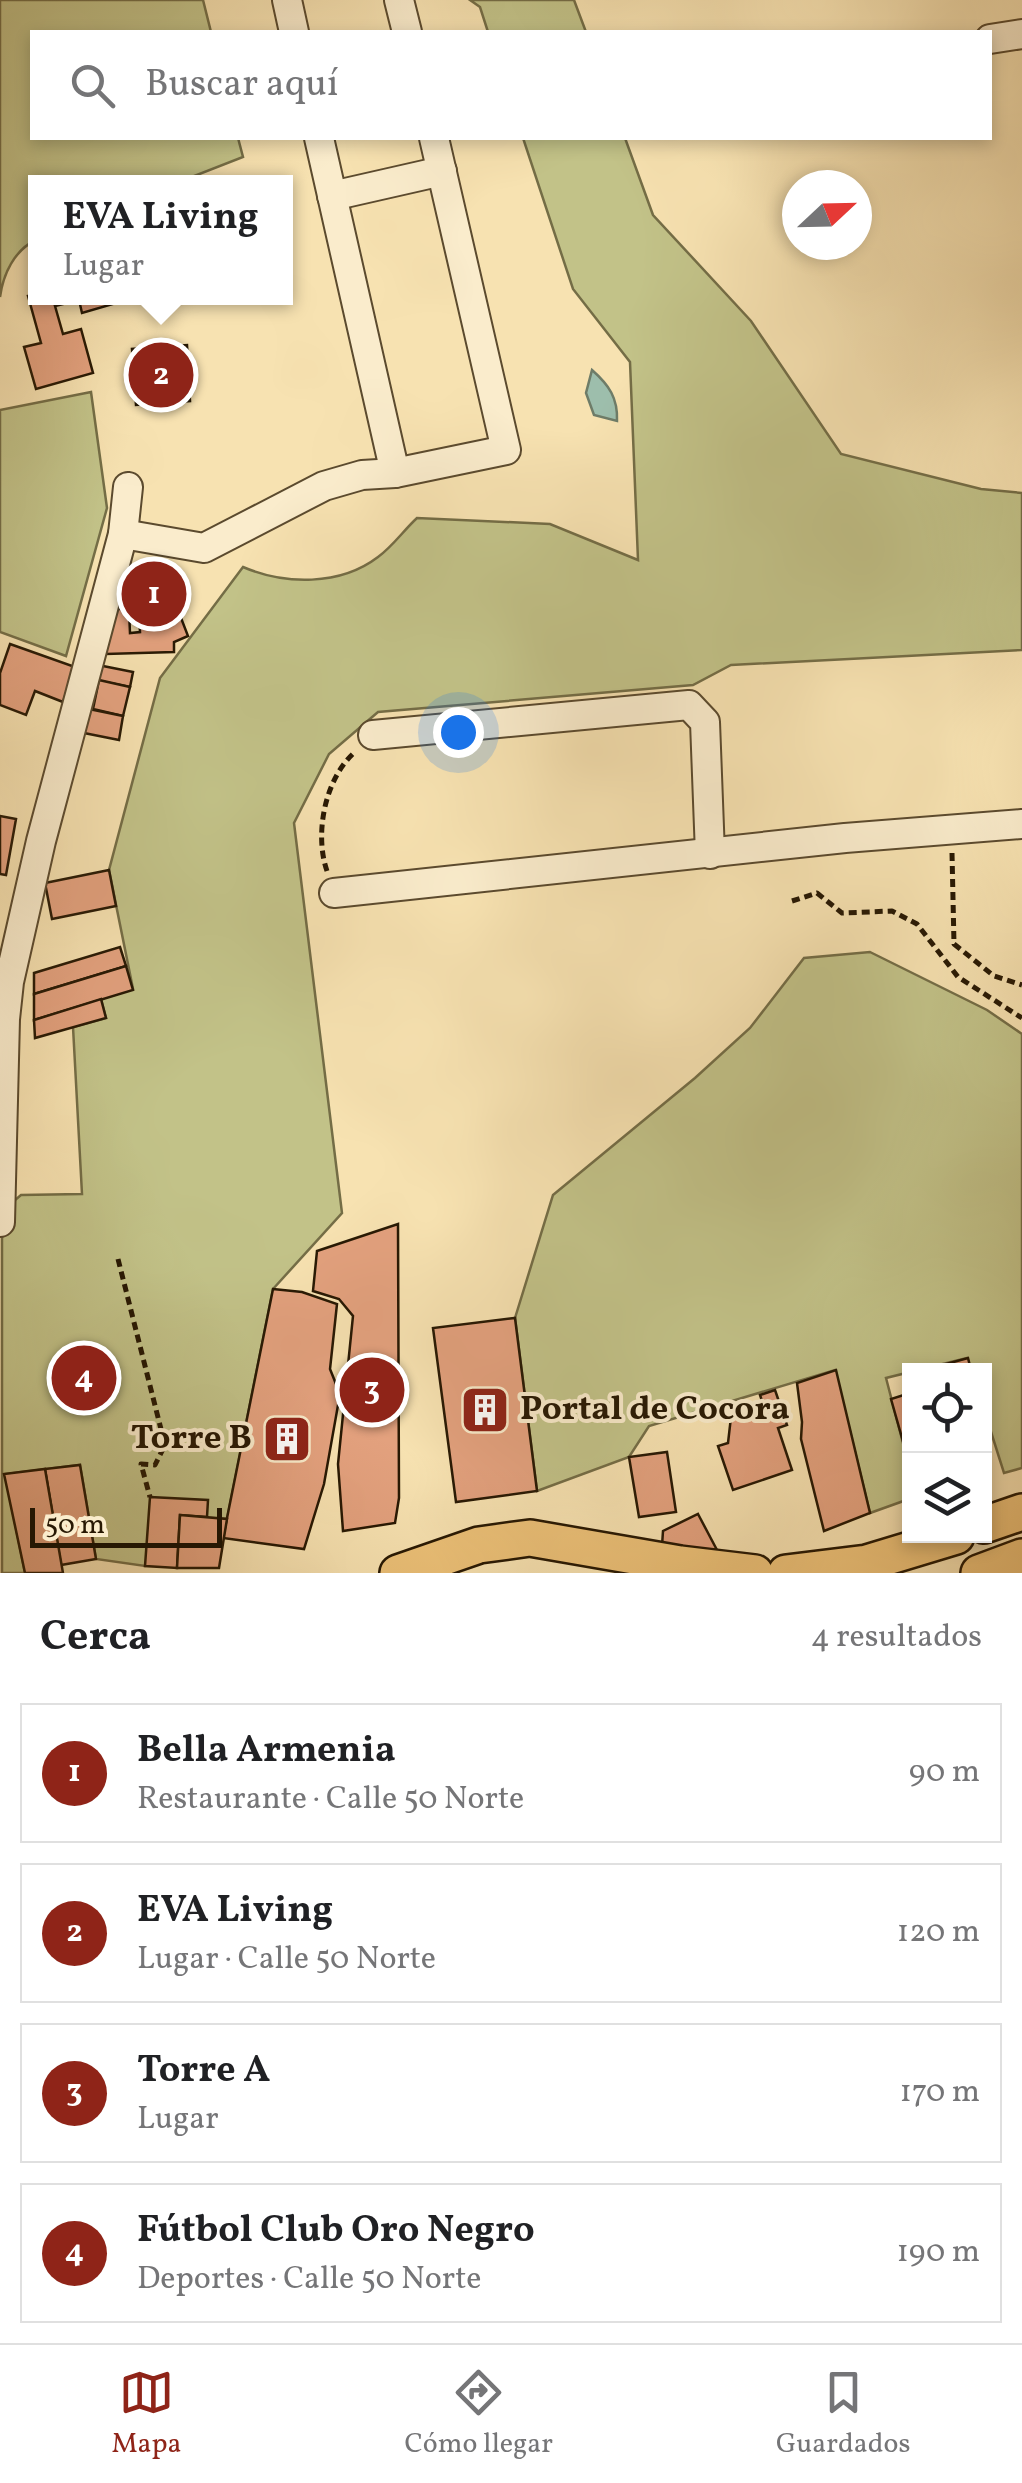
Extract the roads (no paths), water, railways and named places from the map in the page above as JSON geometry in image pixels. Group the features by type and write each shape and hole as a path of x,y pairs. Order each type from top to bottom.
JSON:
{"main road":[{"path":"992,1522 1022,1512"},
{"path":"398,1573 478,1545 530,1538 755,1573"},
{"path":"786,1573 867,1564 934,1543"},
{"path":"437,1573 485,1558 534,1553 548,1557 565,1573"},
{"path":"980,1573 1022,1556"}],"street":[{"path":"287,0 294,30"},
{"path":"399,0 406,30"},
{"path":"992,38 1022,34"},
{"path":"319,140 395,473"},
{"path":"124,534 204,548 324,486 506,450 434,140"},
{"path":"332,196 442,170"},
{"path":"0,1222 4,981 124,534 128,487"},
{"path":"373,736 689,705 705,722 710,854"},
{"path":"334,893 952,828 1022,824"}],"place":[{"name":"EVA Living","path":"161,375"},
{"name":"Bella Armenia","path":"154,594"},
{"name":"Fútbol Club Oro Negro","path":"84,1378"},
{"name":"Torre A","path":"372,1390"},
{"name":"Portal de Cocora","path":"485,1410"},
{"name":"Torre B","path":"287,1439"}]}
